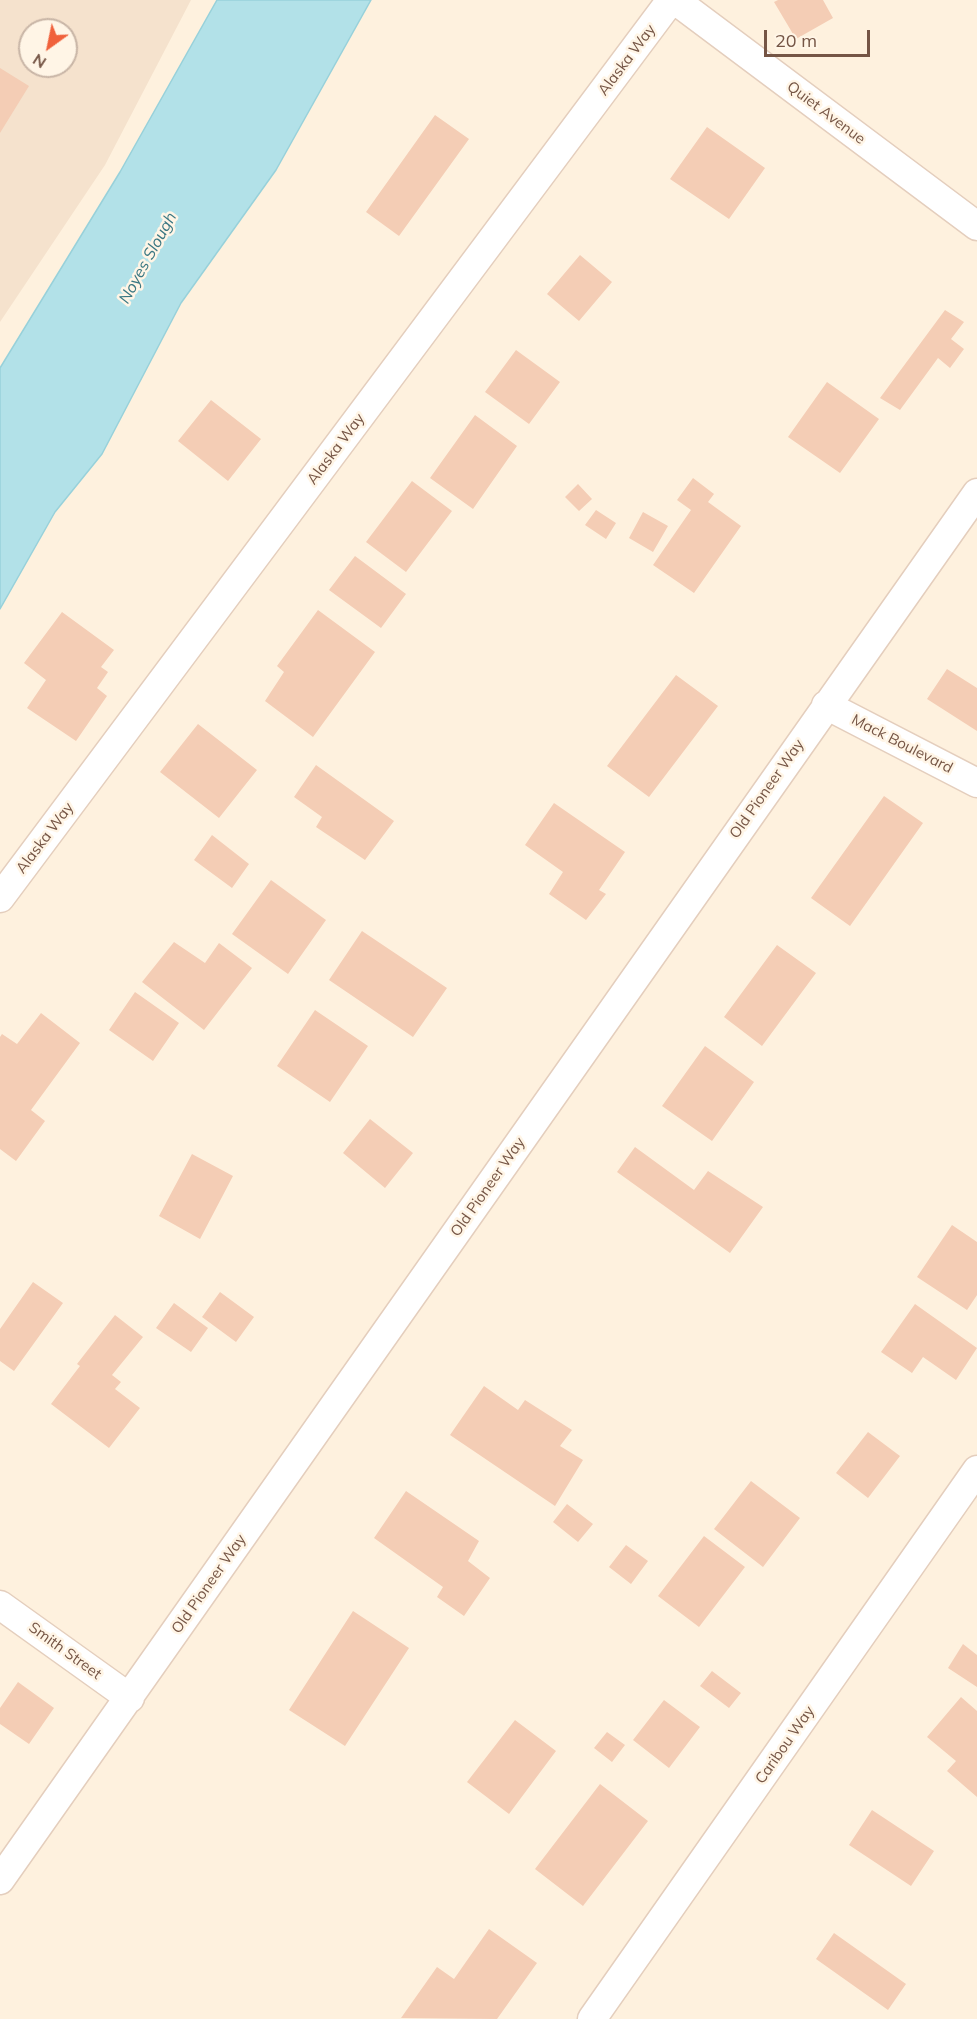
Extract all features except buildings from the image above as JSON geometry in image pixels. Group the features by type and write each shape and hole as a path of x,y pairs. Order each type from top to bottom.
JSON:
{"street":[{"name":"Quiet Avenue","path":"673,0 977,226"},
{"name":"Alaska Way","path":"0,898 673,0"},
{"name":"Old Pioneer Way","path":"0,1880 977,493"},
{"name":"Mack Boulevard","path":"826,705 977,783"},
{"name":"Caribou Way","path":"592,2019 977,1470"},
{"name":"Smith Street","path":"0,1605 130,1698"}],"shaded area":[{"path":"0,0 191,0 105,165 0,322"}],"water":[{"name":"Noyes Slough","path":"217,0 371,0 276,170 181,303 102,454 55,512 0,609 0,368 120,172"}]}
